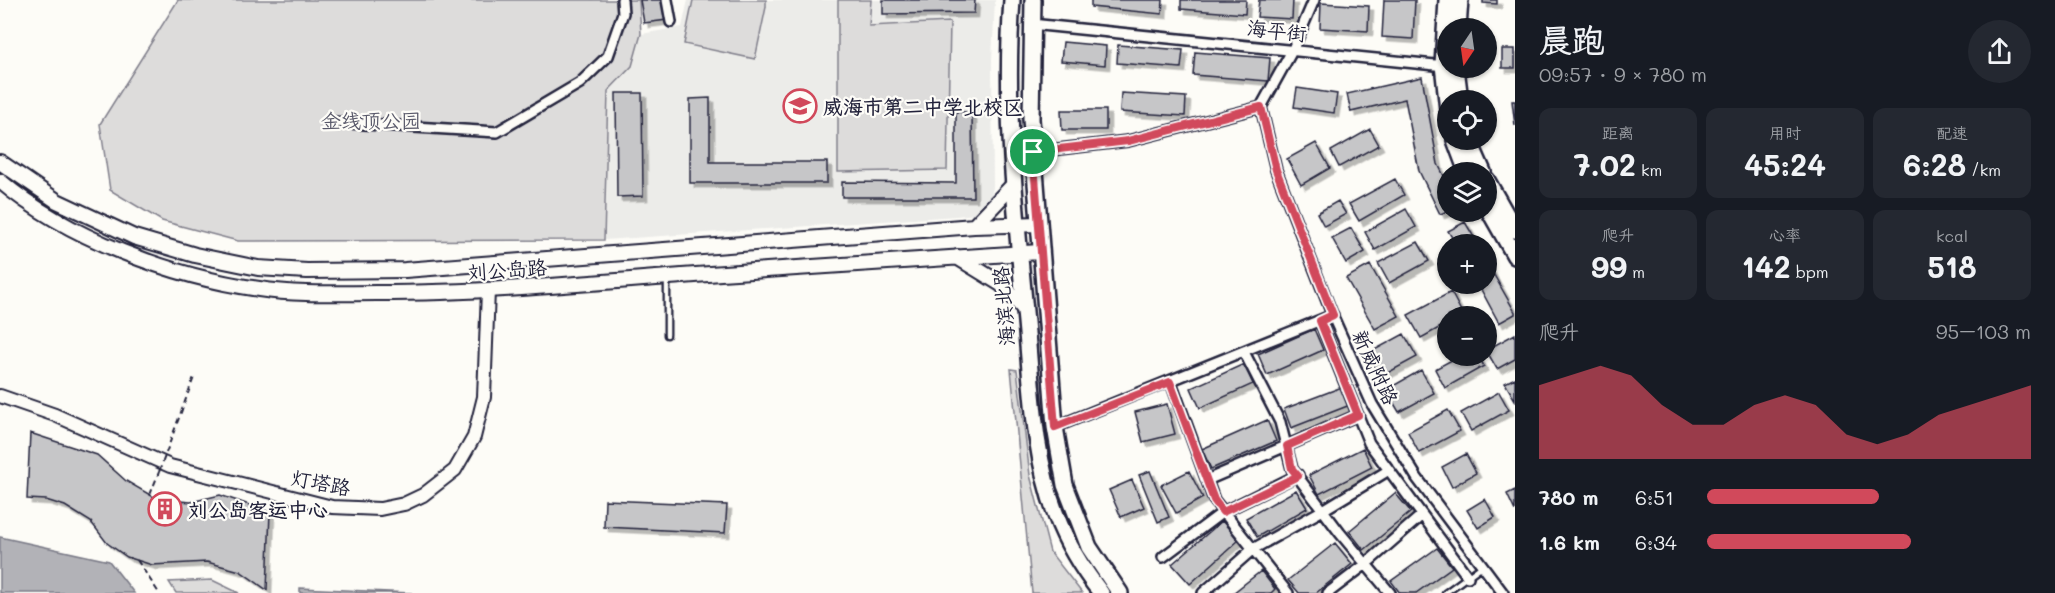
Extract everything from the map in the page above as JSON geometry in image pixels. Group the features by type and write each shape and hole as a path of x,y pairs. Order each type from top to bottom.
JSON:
{"main road":[{"name":"海滨北路","path":"1012,0 1009,81 1014,184 1037,445 1056,516 1089,578 1101,593"},
{"name":"海滨北路","path":"1033,0 1031,119 1055,427 1065,485 1089,546 1120,593"},
{"path":"1447,0 1448,18"},
{"path":"1459,18 1460,0"},
{"name":"刘公岛路","path":"0,162 57,201 134,237 195,255 258,268 307,271 405,270 975,226 1038,224"},
{"name":"刘公岛路","path":"0,181 14,193 75,230 116,249 166,267 221,281 258,289 305,293 440,293 955,256 1040,252"},
{"path":"975,226 1014,184"},
{"path":"1497,198 1515,230"},
{"path":"1496,222 1515,256"},
{"path":"955,256 1001,284 1024,309"}],"street":[{"path":"331,122 497,132 580,83 608,56 623,13 622,0"},
{"path":"667,0 670,22"},
{"path":"1033,152 1128,141 1261,107 1293,49 1314,0"},
{"name":"海平街","path":"1031,24 1437,65"},
{"name":"新威附路","path":"1261,107 1276,170 1333,315 1372,404 1417,478 1503,593"},
{"name":"灯塔路","path":"0,396 55,415 170,466 332,507 380,509 404,504 423,495 455,470 474,438 484,397 488,290"},
{"path":"1055,427 1333,315"},
{"path":"1320,321 1369,443 1468,577"},
{"path":"1244,352 1280,422 1292,469 1390,593"},
{"path":"1170,382 1214,500 1288,593"},
{"path":"1207,480 1358,415"},
{"path":"1203,593 1253,549 1389,470"},
{"path":"1163,557 1223,512 1298,476"},
{"path":"1328,593 1366,564 1422,515"}],"lane":[{"path":"667,277 667,335"},
{"path":"1445,593 1482,566"}],"path":[{"path":"150,495 194,377"},
{"path":"136,560 159,593"}],"shaded area":[{"name":"威海市第二中学北校区","path":"688,0 995,0 992,60 993,187 990,201 975,214 956,216 604,240 608,91 632,66 641,34 682,27"},
{"path":"0,537 109,561 134,593 0,593"},
{"path":"300,588 412,593 300,593"}],"green space":[{"name":"金线顶公园","path":"178,0 639,0 641,34 632,66 608,91 604,240 238,241 162,221 110,190 100,124"},
{"path":"693,0 766,0 755,59 684,44"},
{"path":"838,0 871,0 869,26 950,22 947,170 838,172"},
{"path":"1011,369 1017,370 1030,475 1050,552 1082,593 1032,593"},
{"path":"212,580 239,593 176,593 169,582"}],"building":[{"path":"640,0 664,0 667,20 644,23"},
{"path":"883,0 975,0 974,13 883,14"},
{"path":"1091,0 1163,0 1162,14 1091,7"},
{"path":"1181,0 1246,0 1245,14 1181,9"},
{"path":"1259,0 1293,0 1292,19 1257,17"},
{"path":"1384,0 1415,0 1413,39 1382,37"},
{"path":"1483,0 1497,0 1497,4 1483,3"},
{"path":"1321,3 1369,6 1368,31 1320,28"},
{"path":"1063,42 1106,46 1105,65 1061,61"},
{"path":"1118,45 1183,50 1181,68 1117,63"},
{"path":"1502,49 1515,49 1515,68 1502,68"},
{"path":"1195,52 1270,58 1268,81 1193,75"},
{"path":"1422,77 1438,162 1437,208 1419,171 1405,99 1351,112 1347,94"},
{"path":"1297,88 1337,94 1334,113 1294,107"},
{"path":"616,93 642,93 643,196 617,197"},
{"path":"1121,93 1186,97 1185,116 1120,112"},
{"path":"710,98 710,162 827,162 827,183 690,183 690,99"},
{"path":"1512,101 1515,101 1515,126"},
{"path":"1061,110 1106,110 1106,130 1062,130"},
{"path":"956,112 972,112 973,197 842,197 842,182 956,183"},
{"path":"1370,129 1379,145 1339,167 1331,151"},
{"path":"1316,143 1330,168 1301,185 1287,159"},
{"path":"1395,179 1404,195 1359,221 1349,204"},
{"path":"1338,201 1346,214 1324,226 1317,213"},
{"path":"1406,209 1416,227 1375,250 1365,232"},
{"path":"1465,222 1472,234 1450,234 1448,231"},
{"path":"1351,228 1365,252 1346,263 1332,238"},
{"path":"1418,242 1429,261 1389,283 1378,263"},
{"path":"1370,265 1399,316 1375,329 1346,278"},
{"path":"1497,280 1515,314 1499,323 1497,306 1490,306 1483,294 1497,294"},
{"path":"1447,294 1452,294 1458,306 1437,306 1437,329 1421,338 1408,315"},
{"path":"1314,329 1323,350 1267,375 1258,354"},
{"path":"1404,334 1417,357 1380,377 1367,354"},
{"path":"1515,334 1515,359 1497,369 1495,366 1497,344"},
{"path":"1244,364 1253,384 1200,408 1191,388"},
{"path":"1441,366 1484,366 1445,388 1435,369"},
{"path":"1421,370 1434,393 1399,412 1386,390"},
{"path":"1515,378 1515,400 1505,383"},
{"path":"1342,387 1350,405 1291,428 1284,409"},
{"path":"1499,392 1509,410 1471,431 1461,413"},
{"path":"1167,404 1175,434 1143,442 1135,412"},
{"path":"1448,410 1460,431 1419,453 1408,432"},
{"path":"1267,420 1276,441 1211,469 1202,449"},
{"name":"刘公岛客运中心","path":"30,433 97,455 126,481 157,499 191,502 220,495 270,512 267,590 240,571 207,562 152,565 127,557 107,543 91,522 65,506 46,500 27,499"},
{"path":"1363,448 1372,467 1319,494 1309,475"},
{"path":"1466,454 1476,473 1452,487 1442,467"},
{"path":"1150,471 1169,517 1158,522 1139,475"},
{"path":"1189,471 1203,498 1176,513 1161,485"},
{"path":"1132,480 1144,507 1121,517 1109,490"},
{"path":"1296,490 1307,508 1257,537 1246,518"},
{"path":"1515,490 1515,511 1507,494"},
{"path":"1395,493 1411,512 1364,550 1349,531"},
{"path":"1485,499 1495,517 1478,528 1467,510"},
{"path":"605,500 727,505 725,533 604,527"},
{"path":"1222,521 1239,540 1190,584 1172,564"},
{"path":"1335,543 1352,564 1316,593 1299,593 1288,580"},
{"path":"1437,548 1452,567 1416,593 1400,593 1391,581"},
{"path":"1261,571 1275,589 1271,593 1233,593"}],"place":[{"name":"威海市第二中学北校区","path":"800,106"},
{"name":"刘公岛客运中心","path":"165,509"}],"route":[{"path":"1261,107 1276,170 1333,315 1320,321 1358,415 1287,446 1292,469 1298,476 1223,512 1214,500 1170,382 1055,427 1033,152 1128,141 1261,107"}]}
